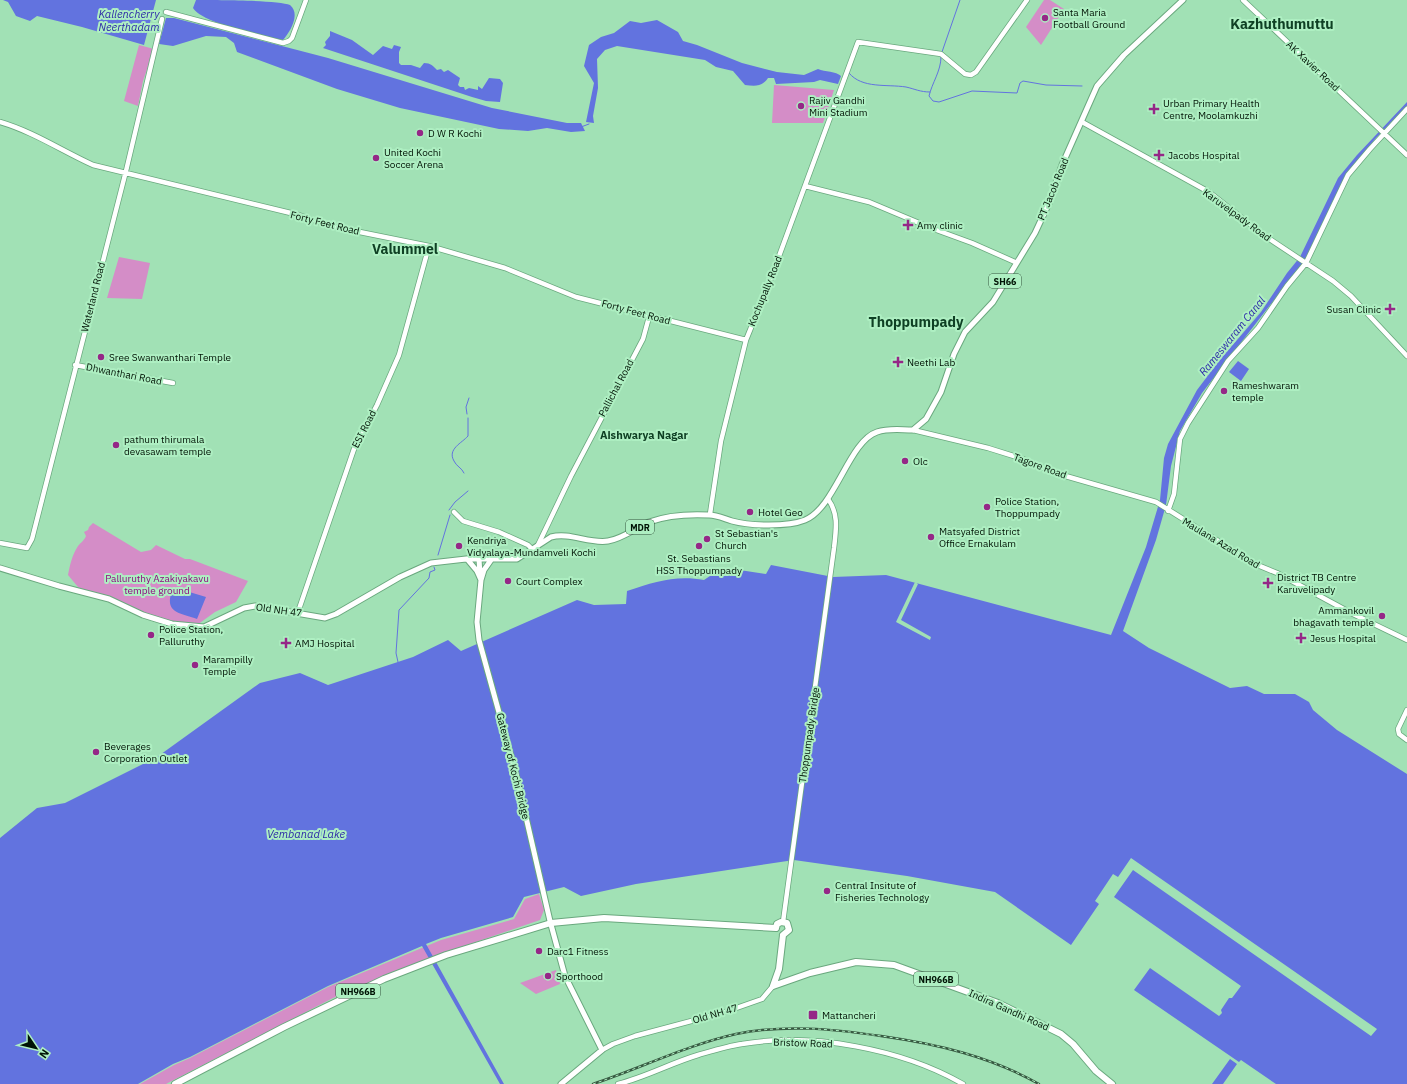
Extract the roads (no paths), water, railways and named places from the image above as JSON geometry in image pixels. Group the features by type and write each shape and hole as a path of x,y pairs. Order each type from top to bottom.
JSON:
{"highway":[{"name":"NH966B","path":"175,1084 284,1027 384,979 446,955 550,924 604,918 776,928"},
{"path":"783,922 787,924 789,928 787,933 783,935 777,932 776,928 777,924 783,922"},
{"name":"Old NH 47","path":"773,986 779,969 783,935"},
{"name":"Indira Gandhi Road","path":"773,986 810,973 856,962 894,966 998,1004 1061,1034 1073,1044 1096,1071 1112,1084"}],"main road":[{"path":"166,12 283,43 292,38 306,0"},
{"name":"Kochupally Road","path":"710,514 721,441 746,340 768,286 858,42 942,55 965,74 971,75 974,74 1027,0"},
{"name":"PT Jacob Road","path":"913,430 922,424 926,419 941,392 954,354 964,332 993,302 1015,262 1043,217 1058,180 1062,165 1097,86 1103,78 1183,0"},
{"name":"AK Xavier Road","path":"1243,0 1407,155"},
{"name":"Waterland Road","path":"0,543 24,548 30,546 75,365 126,171 162,19"},
{"path":"1167,509 1174,494 1180,439 1188,423 1228,361 1258,328 1305,263 1348,175 1383,131 1407,109"},
{"name":"Forty Feet Road","path":"0,122 33,134 94,165 126,171 299,215 330,226 429,246 505,268 576,297 608,304 649,317 746,340"},
{"name":"Karuvelpady Road","path":"1082,122 1208,192 1265,236 1333,281 1351,296 1407,356"},
{"path":"805,186 869,202 931,228 972,243 1015,262"},
{"name":"ESI Road","path":"298,612 354,449 377,405 399,355 429,246"},
{"name":"Pallichal Road","path":"538,545 571,476 642,339 649,317"},
{"name":"Dhwanthari Road","path":"75,365 174,383"},
{"name":"MDR","path":"467,559 517,559 556,535 585,541 610,541 650,522 667,516 710,514 740,522 788,524 806,520 818,512 828,499 842,474 867,438 875,433 891,429 913,430"},
{"name":"Tagore Road","path":"913,430 988,448 1023,459 1055,473 1126,492 1156,503 1167,509"},
{"name":"Thoppumpady Bridge","path":"783,922 834,548 836,517 833,507 828,499"},
{"name":"Maulana Azad Road","path":"1167,509 1255,564 1277,573 1353,614 1407,640"},
{"path":"454,512 463,522 499,532 528,545 532,549"},
{"path":"467,559 477,571 481,580"},
{"name":"Old NH 47","path":"0,568 109,599 143,615 172,624 204,627 244,608 255,606 298,612 325,618 336,614 400,576 431,563 467,559"},
{"path":"480,559 481,580"},
{"path":"481,580 484,570 491,560"},
{"name":"Gateway of Kochi Bridge","path":"481,580 477,622 479,640 516,774 550,924"},
{"path":"1407,710 1398,729 1399,734 1407,740"},
{"path":"550,924 565,976 602,1050"},
{"name":"Old NH 47","path":"561,1084 602,1050 613,1044 635,1036 725,1012 762,998 773,986"},
{"name":"Bristow Road","path":"618,1084 697,1055 742,1044 785,1040 860,1046 932,1068 962,1084"}],"water":[{"name":"Kallencherry Neerthadam","path":"3,0 156,0 144,45 37,16 30,21 16,16 8,2"},
{"path":"196,0 284,3 290,5 295,13 291,28 283,40 232,28 208,19 193,8"},
{"path":"166,18 174,18 328,58 492,108 567,123 581,123 585,131 571,132 547,128 528,131 499,129 400,108 337,89 237,52 234,43 226,37 206,36 173,46 159,44"},
{"path":"657,20 678,32 683,41 742,63 777,72 804,75 818,69 836,73 841,76 838,84 820,80 814,82 776,84 774,78 768,78 763,83 755,86 745,85 733,71 716,67 705,60 617,46 605,50 597,59 598,88 593,116 594,123 586,122 594,83 584,66 589,45 601,37 614,33 630,21 641,23"},
{"path":"330,31 352,40 373,55 383,46 392,49 394,45 401,47 399,52 399,63 401,65 411,65 420,68 424,63 426,63 432,65 437,70 441,69 444,72 448,70 460,78 458,85 460,87 464,87 465,90 469,88 478,90 478,86 482,89 489,78 500,79 503,83 500,102 486,101 472,97 323,48 326,45 325,42 330,36"},
{"name":"Vembanad Lake","path":"1407,102 1407,106 1376,138 1346,174 1305,260 1202,393 1180,431 1171,466 1166,505 1156,540 1123,631 1149,648 1230,688 1247,686 1264,694 1295,694 1309,702 1313,710 1337,730 1407,774 1407,1084 1276,1084 1241,1060 1239,1062 1134,990 1150,968 1219,1016 1229,998 1232,998 1241,986 1114,897 1133,870 1371,1036 1377,1029 1131,858 1118,877 1113,874 1095,901 1099,904 1071,945 995,892 907,876 794,860 636,884 581,896 564,887 524,897 513,917 441,938 426,944 504,1084 500,1084 422,946 328,986 190,1057 173,1064 138,1084 0,1084 0,838 37,808 65,803 157,757 260,683 300,673 328,685 413,657 448,640 461,651 577,600 594,605 626,604 627,591 656,582 684,578 704,580 710,576 727,576 733,569 766,574 771,565 833,577 886,575 1111,635 1146,547 1160,500 1164,458 1168,444 1197,390 1219,361 1261,312 1287,273 1300,257 1338,178 1357,155"},
{"path":"1238,361 1249,369 1241,381 1229,372"},
{"path":"176,588 206,597 197,619 175,611 172,608 170,598 172,591"},
{"path":"1230,1059 1237,1064 1223,1084 1212,1084"}],"waterway":[{"path":"942,52 960,0"},
{"path":"941,57 940,67 929,96 933,101 939,102 972,91 1017,93 1020,83 1023,81 1046,85 1082,86"},
{"path":"849,73 854,78 868,84 906,87 930,92"},
{"path":"581,127 589,124"},
{"path":"467,414 466,407 469,398"},
{"path":"464,473 455,463 452,453 468,436 468,418"},
{"path":"449,510 455,502 468,491"},
{"path":"438,555 450,515"},
{"path":"398,662 396,653 399,610 429,578 430,572 435,570 434,567"}],"railway":[{"path":"593,1084 700,1044 736,1034 790,1028 863,1033 942,1047 962,1052 1001,1066 1039,1084"}],"place":[{"name":"Santa Maria Football Ground","path":"1045,18"},
{"name":"Rajiv Gandhi Mini Stadium","path":"801,106"},
{"name":"Urban Primary Health Centre, Moolamkuzhi","path":"1154,109"},
{"name":"D W R Kochi","path":"420,133"},
{"name":"Jacobs Hospital","path":"1159,155"},
{"name":"United Kochi Soccer Arena","path":"376,158"},
{"name":"Amy clinic","path":"908,225"},
{"name":"Susan Clinic","path":"1390,309"},
{"name":"Sree Swanwanthari Temple","path":"101,357"},
{"name":"Neethi Lab","path":"898,362"},
{"name":"Rameshwaram temple","path":"1224,391"},
{"name":"pathum thirumala devasawam temple","path":"116,445"},
{"name":"Olc","path":"905,461"},
{"name":"Police Station, Thoppumpady","path":"987,507"},
{"name":"Hotel Geo","path":"750,512"},
{"name":"Matsyafed District Office Ernakulam","path":"931,537"},
{"name":"St Sebastian's Church","path":"707,539"},
{"name":"Kendriya Vidyalaya-Mundamveli Kochi","path":"459,546"},
{"name":"St. Sebastians HSS Thoppumpady","path":"699,546"},
{"name":"Court Complex","path":"508,581"},
{"name":"District TB Centre Karuvelipady","path":"1268,583"},
{"name":"Ammankovil bhagavath temple","path":"1382,616"},
{"name":"Police Station, Palluruthy","path":"151,635"},
{"name":"Jesus Hospital","path":"1301,638"},
{"name":"AMJ Hospital","path":"286,643"},
{"name":"Marampilly Temple","path":"195,665"},
{"name":"Beverages Corporation Outlet","path":"96,752"},
{"name":"Central Insitute of Fisheries Technology","path":"827,891"},
{"name":"Darc1 Fitness","path":"539,951"},
{"name":"Sporthood","path":"548,976"},
{"name":"Mattancheri","path":"813,1015"}],"district":[{"name":"Kazhuthumuttu","path":"1282,24"},
{"name":"Valummel","path":"405,249"},
{"name":"Thoppumpady","path":"916,322"},
{"name":"Aishwarya Nagar","path":"644,435"}],"water label":[{"name":"Rameswaram Canal","path":"1232,336"}],"park label":[{"name":"Palluruthy Azakiyakavu temple ground","path":"157,584"}]}
